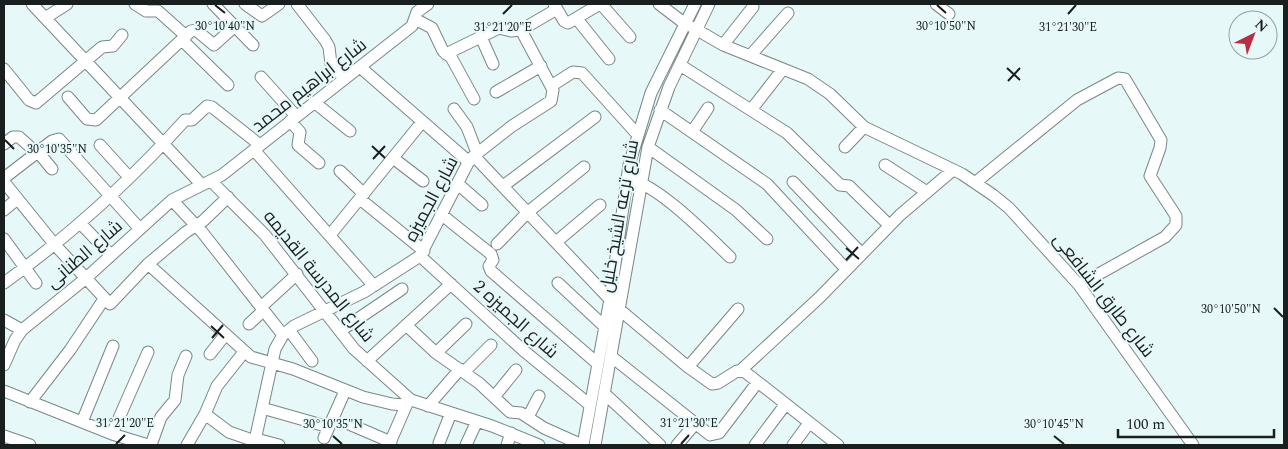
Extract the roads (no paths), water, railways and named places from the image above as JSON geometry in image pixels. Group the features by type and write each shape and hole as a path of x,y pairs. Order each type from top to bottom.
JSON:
{"street":[{"name":"شارع المدرسة القديمه","path":"32,4 163,144 207,184 228,197 266,235 340,332 408,402 477,421 539,445"},
{"path":"45,18 67,4"},
{"path":"135,4 146,11 158,11 228,85"},
{"path":"245,4 260,16 264,16 280,4"},
{"path":"312,4 299,7 329,47 331,64 344,78"},
{"name":"شارع ابراهيم محمد","path":"207,184 412,26 417,12 428,4"},
{"path":"446,54 501,28 511,31 521,30 555,6 566,23 600,4 630,37"},
{"name":"شارع طارق الشافعى","path":"659,4 686,24 723,45 819,86 864,126 976,182 1009,208 1079,285 1193,445"},
{"name":"شارع ترعه الشيخ خليل","path":"583,445 610,299 627,179 638,134 652,93 695,4"},
{"name":"شارع ترعه الشيخ خليل","path":"595,445 612,357 640,182 648,147 660,110 709,4"},
{"path":"936,4 948,14"},
{"path":"217,5 254,45"},
{"path":"723,45 753,7"},
{"path":"750,56 788,13"},
{"path":"577,18 609,59"},
{"path":"416,19 432,28 446,54 451,57 474,99"},
{"path":"68,96 87,119 92,121 99,119 191,31 196,30 211,44 216,45 235,26"},
{"path":"473,157 512,126 551,101 553,94 551,86 521,30"},
{"path":"5,74 29,100 36,103 103,46 113,46 122,35"},
{"path":"481,37 492,64"},
{"path":"680,65 797,142 840,185 850,186 889,225"},
{"path":"496,92 541,66"},
{"path":"360,67 422,122 473,157 528,212 620,310 688,367 712,384 718,383 733,373 740,371 820,297 889,225 953,170"},
{"path":"751,110 783,69"},
{"path":"551,86 573,72 582,73 638,134"},
{"path":"261,77 293,118 300,132 297,140 298,146 319,163"},
{"path":"976,182 1077,100 1118,78 1125,79 1161,140 1150,176 1176,216 1176,225 1165,237 1079,285"},
{"path":"314,102 350,131"},
{"path":"4,283 55,246 129,177 185,120 192,120 209,106 257,147 374,286"},
{"path":"692,132 708,108"},
{"path":"454,109 467,127 473,157"},
{"path":"660,110 767,184 846,269"},
{"path":"503,186 595,117"},
{"path":"330,235 422,122"},
{"path":"845,147 864,126"},
{"path":"4,144 17,136 37,152 52,169"},
{"path":"4,178 37,152 58,139 140,229"},
{"path":"100,145 129,177"},
{"path":"648,147 736,210 767,239"},
{"name":"شارع الجميزه","path":"286,332 374,286 422,254 473,157"},
{"path":"393,158 423,181"},
{"path":"885,165 927,192"},
{"path":"496,244 528,212 584,167"},
{"name":"شارع الجميزه 2","path":"340,171 362,196 451,284 524,351 590,405"},
{"path":"627,179 640,182 665,200 730,257"},
{"path":"4,182 16,200 55,246 107,301"},
{"path":"793,182 862,254"},
{"name":"شارع الطنانى","path":"4,365 15,340 22,330 85,279 172,200 184,192 207,184"},
{"path":"458,184 482,205"},
{"path":"30,402 107,301 228,197"},
{"path":"4,210 16,200"},
{"path":"172,200 196,226 263,309 312,361"},
{"path":"556,242 600,204"},
{"path":"442,215 491,254 493,260 489,266 491,270 598,364"},
{"path":"80,223 111,255"},
{"path":"4,239 36,284"},
{"path":"148,264 244,352 257,359 377,402 408,402 390,444 349,424"},
{"path":"249,324 297,274"},
{"path":"558,283 605,327"},
{"path":"367,361 451,284"},
{"path":"340,332 402,289"},
{"path":"688,367 738,309"},
{"path":"4,320 22,330"},
{"path":"436,353 466,324"},
{"path":"406,325 436,353 462,371 510,412 520,412 544,428 583,445"},
{"path":"255,442 275,349 286,332"},
{"path":"210,354 225,335"},
{"path":"428,406 462,371 492,345"},
{"path":"82,422 113,346"},
{"path":"112,434 148,352"},
{"path":"187,445 205,414 217,386 244,352"},
{"path":"4,391 112,434 150,445 161,417 175,400 178,375 186,356"},
{"path":"612,357 710,435 719,433 757,383"},
{"path":"494,397 516,370"},
{"path":"740,371 837,445"},
{"path":"324,438 345,391"},
{"path":"605,394 660,445"},
{"path":"528,417 539,396"},
{"path":"755,445 785,405"},
{"path":"262,408 329,427"},
{"path":"439,443 451,413"},
{"path":"205,414 229,432 255,442 279,445"},
{"path":"466,445 477,421"},
{"path":"794,445 809,422"},
{"path":"677,445 695,424"},
{"path":"507,445 511,433"},
{"path":"4,436 24,444"}]}
